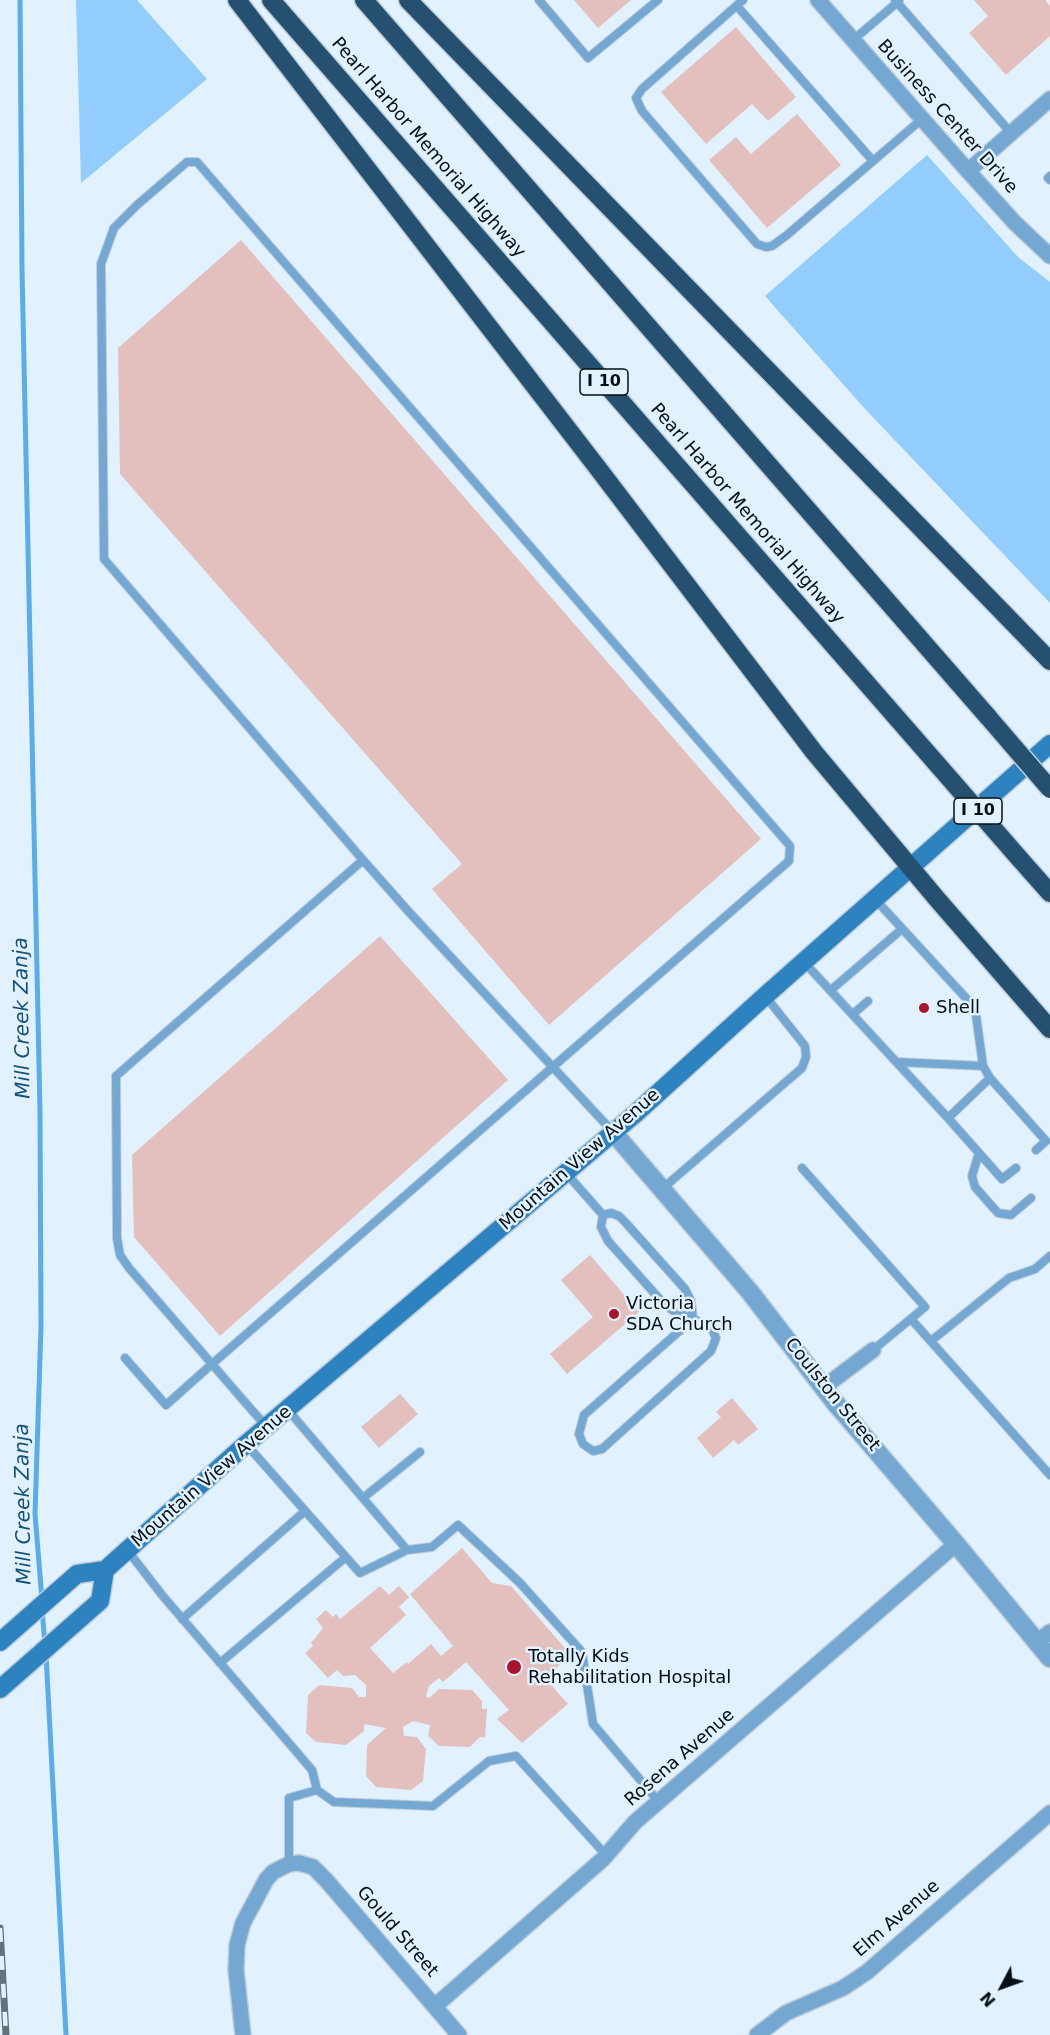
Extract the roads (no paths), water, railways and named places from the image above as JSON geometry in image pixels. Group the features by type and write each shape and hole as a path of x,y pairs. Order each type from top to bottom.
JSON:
{"highway":[{"path":"237,0 807,742 910,867 1050,1029"},
{"name":"Pearl Harbor Memorial Highway","path":"271,0 1050,893"},
{"path":"364,0 1050,789"},
{"path":"408,0 1050,661"}],"main road":[{"name":"Mountain View Avenue","path":"105,1570 246,1444 613,1132 1050,744"},
{"path":"1,1642 76,1574 105,1570 100,1601 2,1687"}],"street":[{"name":"Business Center Drive","path":"818,0 968,171 1050,256"},
{"path":"968,171 1050,99"},
{"name":"Coulston Street","path":"613,1132 750,1292 824,1388 956,1544 1043,1637 1050,1658"},
{"path":"824,1388 873,1350"},
{"name":"Rosena Avenue","path":"435,2006 606,1855 635,1822 956,1544"},
{"name":"Elm Avenue","path":"757,2035 786,2013 843,1988 867,1972 1050,1813"},
{"path":"243,2035 236,1970 237,1945 243,1923 266,1880 273,1872 294,1863"},
{"name":"Gould Street","path":"294,1863 313,1867 326,1880 459,2035"}],"lane":[{"path":"539,0 588,58 658,0"},
{"path":"853,40 897,1 1011,133"},
{"path":"873,161 740,3 642,89 636,98 642,111 757,244 766,247 772,246 787,236 922,119"},
{"path":"125,1358 166,1405 212,1364 552,1068 789,861 790,846 197,162 187,162 114,228 102,264 104,559 363,860 552,1068 613,1132"},
{"path":"267,1427 120,1255 117,1238 116,1076 363,860"},
{"path":"875,899 975,1008 983,1066 1048,1144 1036,1150"},
{"path":"831,990 902,929"},
{"path":"916,959 923,952"},
{"path":"804,962 1002,1179 1016,1168"},
{"path":"662,1189 802,1068 806,1057 805,1046 765,996"},
{"path":"853,1014 868,1000"},
{"path":"897,1062 983,1066"},
{"path":"948,1118 990,1077"},
{"path":"979,1152 972,1176 975,1187 998,1213 1011,1215 1031,1198"},
{"path":"802,1168 925,1307 873,1350"},
{"path":"566,1173 603,1215"},
{"path":"603,1215 611,1213 619,1216 685,1289 691,1301 693,1319"},
{"path":"603,1215 601,1227 608,1240 664,1304 675,1312 693,1319 711,1327 716,1338 711,1351 602,1449 593,1451 584,1444 579,1434 584,1415 693,1319"},
{"path":"931,1341 1009,1278 1035,1269 1050,1256"},
{"path":"911,1319 1050,1475"},
{"path":"287,1410 406,1550"},
{"path":"246,1444 360,1573 406,1550 432,1547 458,1525 520,1583 582,1652 588,1679 593,1724 659,1802"},
{"path":"363,1498 420,1452"},
{"path":"182,1619 305,1511"},
{"path":"128,1551 182,1619 312,1770 317,1790 334,1802 433,1806 489,1761 516,1756 606,1855"},
{"path":"220,1663 346,1557"},
{"path":"294,1863 289,1798 317,1790"}],"waterway":[{"name":"Mill Creek Zanja","path":"20,0 22,269 40,1111 41,1326 35,1514 42,1600"},
{"name":"Mill Creek Zanja","path":"42,1609 45,1645"},
{"name":"Mill Creek Zanja","path":"46,1654 66,2035"}],"railway":[{"path":"0,1928 6,2035"}],"place":[{"name":"Shell","path":"924,1008"},
{"name":"Victoria SDA Church","path":"614,1314"},
{"name":"Totally Kids Rehabilitation Hospital","path":"514,1667"}]}
